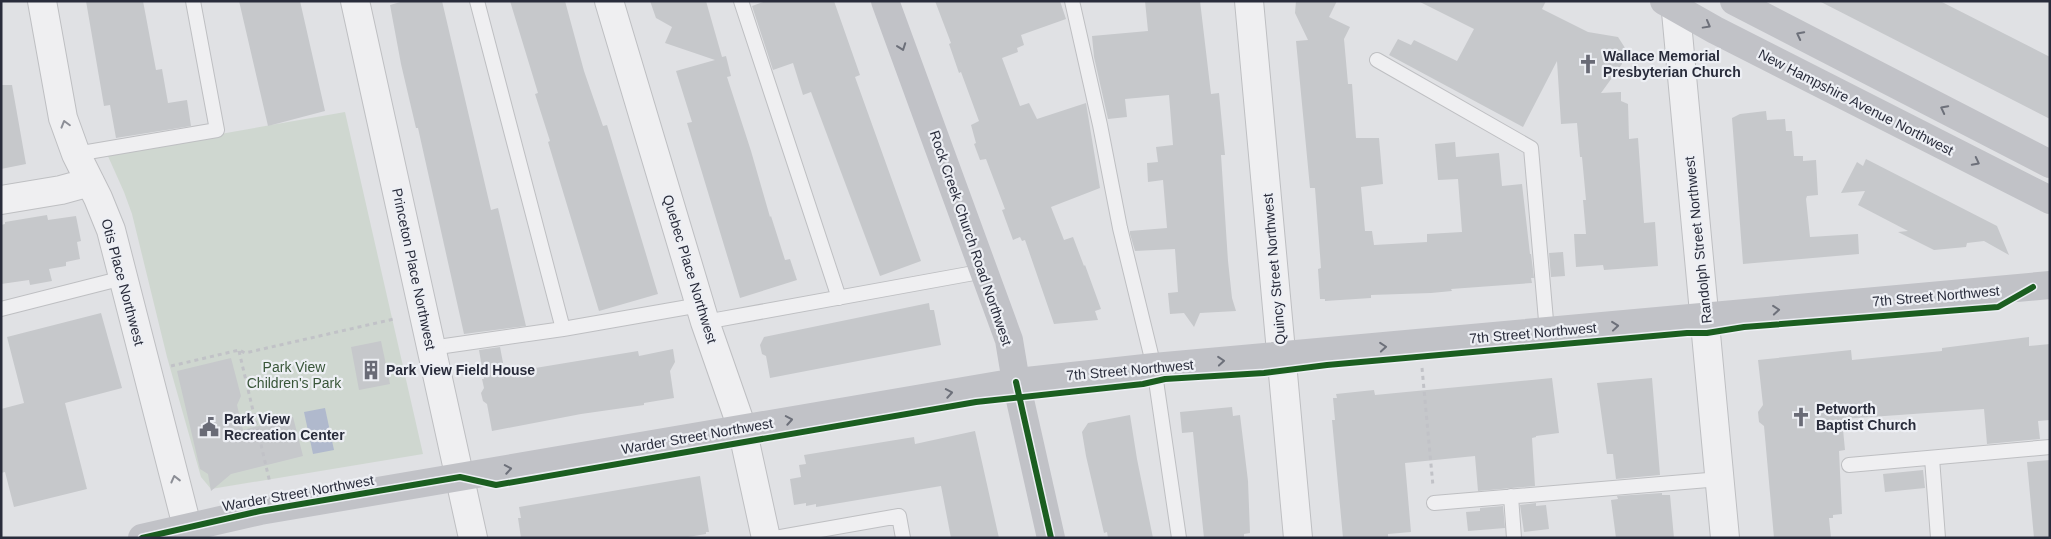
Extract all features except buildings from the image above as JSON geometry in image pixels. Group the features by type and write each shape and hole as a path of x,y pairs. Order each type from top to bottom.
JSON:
{"street":[{"name":"Otis Place Northwest","path":"42,1 63,118 76,154 110,230 188,532"},
{"name":"Princeton Place Northwest","path":"355,1 473,538"},
{"name":"Quebec Place Northwest","path":"609,1 703,313 742,428 766,538"},
{"name":"Rock Creek Church Road Northwest","path":"885,1 1009,340 1016,382 1051,538"},
{"name":"Quincy Street Northwest","path":"1249,1 1298,538"},
{"path":"1734,1 2050,164"},
{"name":"New Hampshire Avenue Northwest","path":"1672,3 1724,34 2050,200"},
{"name":"Randolph Street Northwest","path":"1672,3 1726,538"},
{"path":"1,200 62,190 90,182"},
{"name":"7th Street Northwest","path":"1016,382 1154,367 2050,285"},
{"name":"Warder Street Northwest","path":"142,538 188,532 260,511 1016,382"}],"lane":[{"path":"76,154 217,130 193,1"},
{"path":"477,1 563,329"},
{"path":"741,1 839,298"},
{"path":"1072,1 1100,125 1120,228 1154,367 1179,538"},
{"path":"1377,60 1531,148 1547,332"},
{"path":"431,348 563,329 839,298 985,271"},
{"path":"1,309 123,278"},
{"path":"1850,465 2050,447"},
{"path":"1932,458 1938,538"},
{"path":"1434,503 1720,479"},
{"path":"1510,496 1514,538"},
{"path":"775,538 898,516 903,538"}],"path":[{"path":"170,366 239,350 245,353 394,319"},
{"path":"239,350 270,483"},
{"path":"1421,364 1434,503"}],"green space":[{"name":"Park View Recreation Center","path":"345,112 423,454 211,489 201,477 167,357 132,214 107,154"}],"water":[{"path":"325,408 334,450 313,454 304,412"}],"cycle path":[{"path":"142,538 260,511 460,477 496,485 976,402 1143,384 1165,379 1264,373 1327,365 1687,333 1707,333 1744,327 1998,307 2033,287"},
{"path":"1016,382 1051,538"}],"place":[{"name":"Wallace Memorial Presbyterian Church","path":"1588,64"},
{"name":"Park View Field House","path":"371,370"},
{"name":"Petworth Baptist Church","path":"1801,417"},
{"name":"Park View Recreation Center","path":"209,427"}],"park label":[{"name":"Park View Children's Park","path":"294,376"}]}
